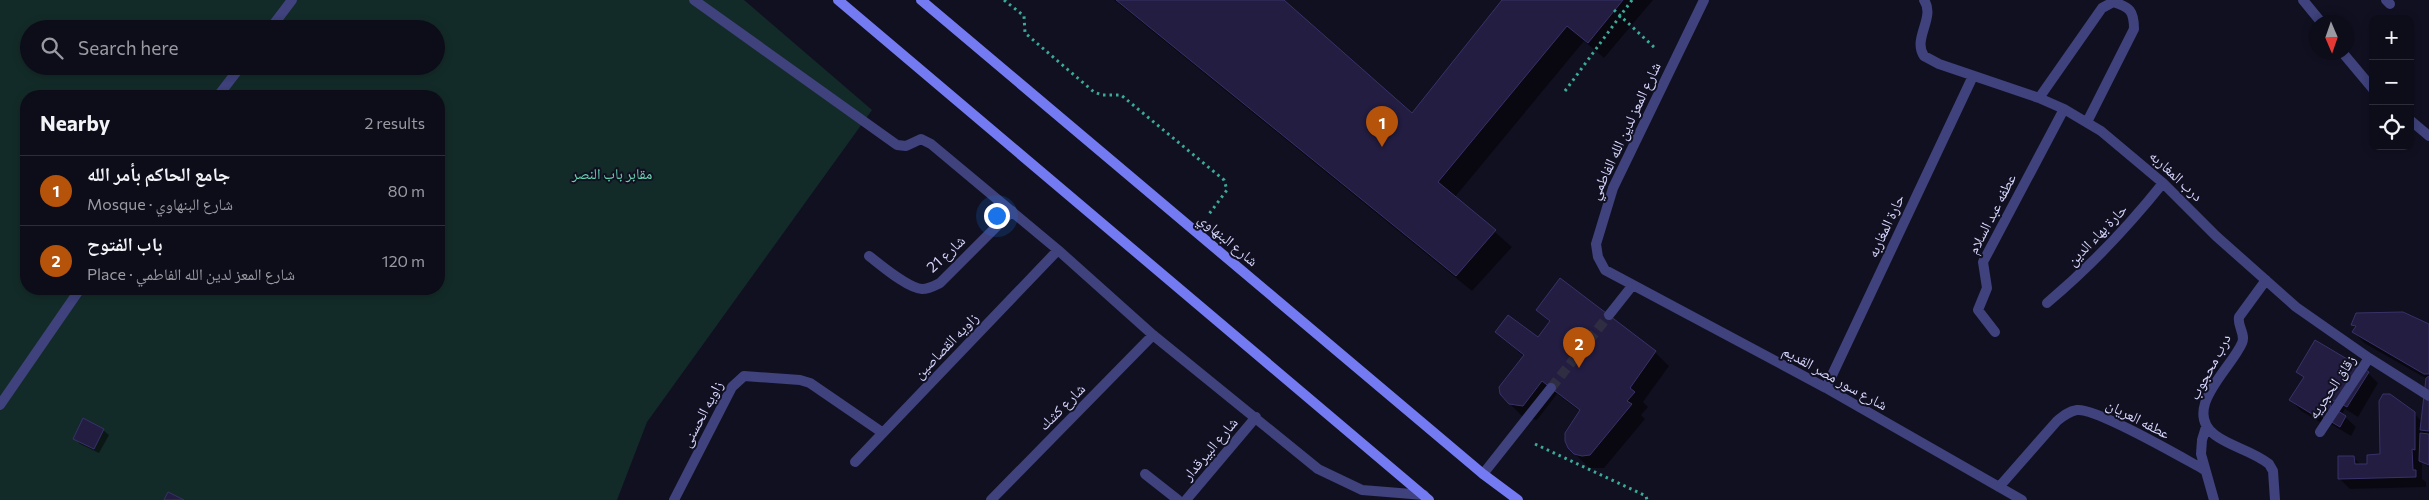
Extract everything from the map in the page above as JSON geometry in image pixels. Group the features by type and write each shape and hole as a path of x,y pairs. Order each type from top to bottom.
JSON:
{"main road":[{"path":"838,0 1427,498"},
{"name":"شارع البنهاوي","path":"921,0 1483,474 1518,500"}],"street":[{"path":"277,20 292,0"},
{"path":"694,0 897,145 906,146 921,139 926,140 1058,250 1153,335 1318,469 1360,495 1427,498"},
{"name":"شارع المعز لدين الله الفاطمي","path":"1632,286 1605,270 1598,257 1597,237 1620,171 1704,0"},
{"name":"درب المغاربه","path":"1924,0 1928,10 1921,52 1924,56 1938,64 2039,98 2064,109 2101,131 2163,182 2216,236 2296,307 2369,358 2429,396"},
{"path":"2303,0 2315,15"},
{"path":"2039,98 2102,8 2113,2 2126,6 2134,16 2134,29 2087,122"},
{"path":"2349,60 2369,84"},
{"path":"223,90 234,75"},
{"name":"حارة المغاربه","path":"1826,388 1973,76"},
{"name":"عطفه عبد السلام","path":"1995,332 1978,310 1987,288 1983,262 2064,109"},
{"path":"2414,123 2429,136"},
{"name":"حارة بهاء الدين","path":"2046,303 2089,267 2128,227 2163,182"},
{"name":"شارع 21","path":"869,256 911,285 921,289 931,288 940,283 1012,211"},
{"name":"زاويه القصاصين","path":"855,462 1058,250"},
{"name":"درب محجوب","path":"2214,500 2203,469 2201,454 2202,440 2206,427 2202,414 2205,401 2242,342 2239,317 2266,280"},
{"path":"1609,315 1632,286"},
{"name":"شارع سور مصر القديم","path":"1632,286 1826,388 2022,500"},
{"path":"0,405 76,295"},
{"name":"شارع كشك","path":"991,500 1153,335"},
{"name":"زقاق الحجريه","path":"2320,432 2369,358"},
{"name":"زاويه الحسنى","path":"674,500 732,387 744,376 800,380 810,383 883,433"},
{"path":"1483,474 1551,388"},
{"name":"عطفه العريان","path":"1999,487 2057,421 2067,413 2077,410 2099,415 2203,469"},
{"name":"شارع البيرقدار","path":"1186,500 1256,417"},
{"path":"2206,427 2216,436 2269,464 2273,471 2275,500"},
{"path":"1145,474 1178,500"}],"path":[{"path":"1004,0 1024,16 1025,33 1094,92 1102,95 1121,95 1224,180 1227,190 1195,232"},
{"path":"1565,91 1632,0"},
{"path":"1614,10 1672,64"},
{"path":"1514,434 1646,496 1647,500"}],"green space":[{"name":"مقابر باب النصر","path":"0,0 744,0 872,110 647,422 617,500 0,500"}],"building":[{"path":"1116,0 1284,0 1412,113 1502,0 1623,0 1588,43 1567,26 1438,182 1496,230 1456,276"},
{"path":"1560,278 1656,351 1630,388 1635,392 1627,401 1632,404 1590,455 1574,454 1568,448 1565,441 1565,433 1580,410 1542,381 1523,406 1509,404 1500,394 1499,387 1524,355 1495,332 1508,315 1538,337 1550,321 1536,310"},
{"path":"2403,312 2429,324 2429,374 2424,374 2352,332 2356,326 2351,325 2356,313"},
{"path":"2315,340 2369,372 2347,407 2334,400 2330,406 2346,416 2340,427 2320,415 2317,417 2289,400 2304,377 2296,372"},
{"path":"2429,376 2429,431 2420,430 2426,378"},
{"path":"2383,394 2390,394 2415,412 2415,450 2412,449 2413,470 2416,470 2416,477 2338,479 2338,456 2354,456 2355,464 2367,464 2367,455 2380,454 2379,401"},
{"path":"83,418 104,429 94,449 73,439"},
{"path":"2420,433 2429,434 2429,465 2419,461"},
{"path":"168,492 184,500 164,500"}],"tunnel":[{"path":"1551,388 1609,315"}],"place":[{"name":"جامع الحاكم بأمر الله","path":"1382,147"},
{"name":"باب الفتوح","path":"1579,368"}]}
